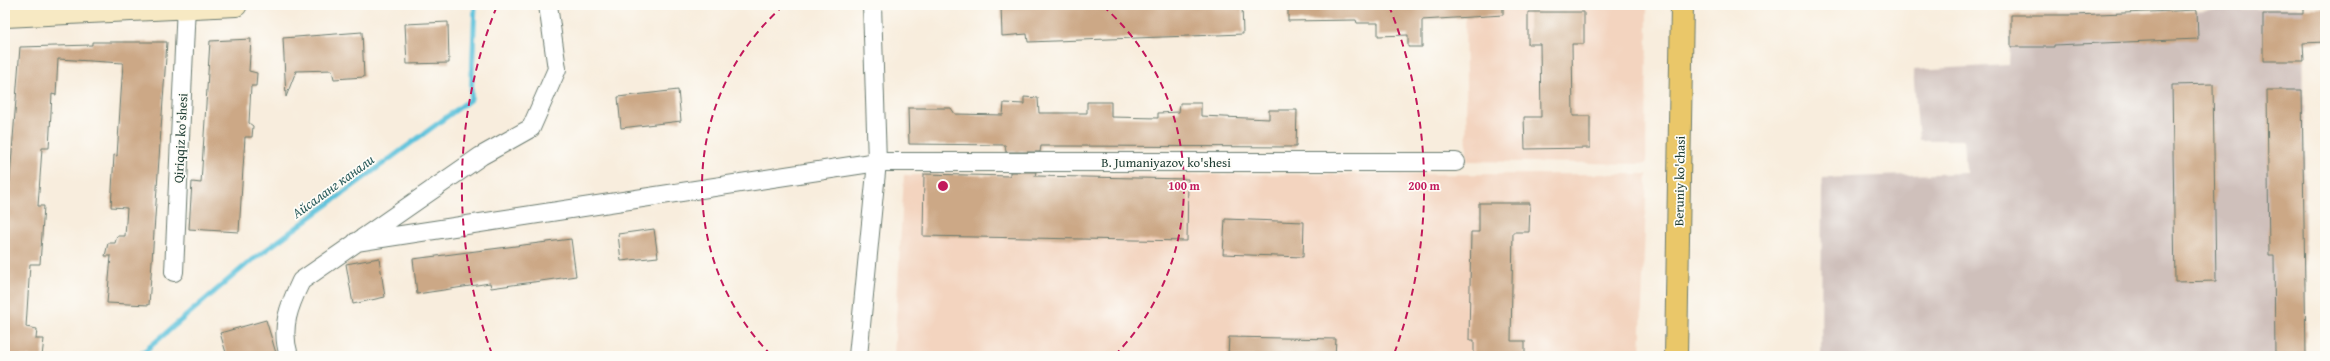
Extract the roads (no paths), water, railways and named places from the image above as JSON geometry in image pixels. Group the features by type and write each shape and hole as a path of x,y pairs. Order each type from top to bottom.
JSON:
{"main road":[{"path":"5,16 186,6 236,5"},
{"name":"Beruniy ko'chasi","path":"1676,356 1682,5"}],"street":[{"path":"286,348 289,306 301,281 481,156 531,128 557,69 548,5"},
{"path":"858,356 877,162 872,5"},
{"name":"Qiriqqiz ko'shesi","path":"174,272 186,6"},
{"name":"B. Jumaniyazov ko'shesi","path":"356,242 877,162 1456,162"}],"waterway":[{"name":"Айсаланг канали","path":"139,356 247,264 471,99 475,5"}]}
